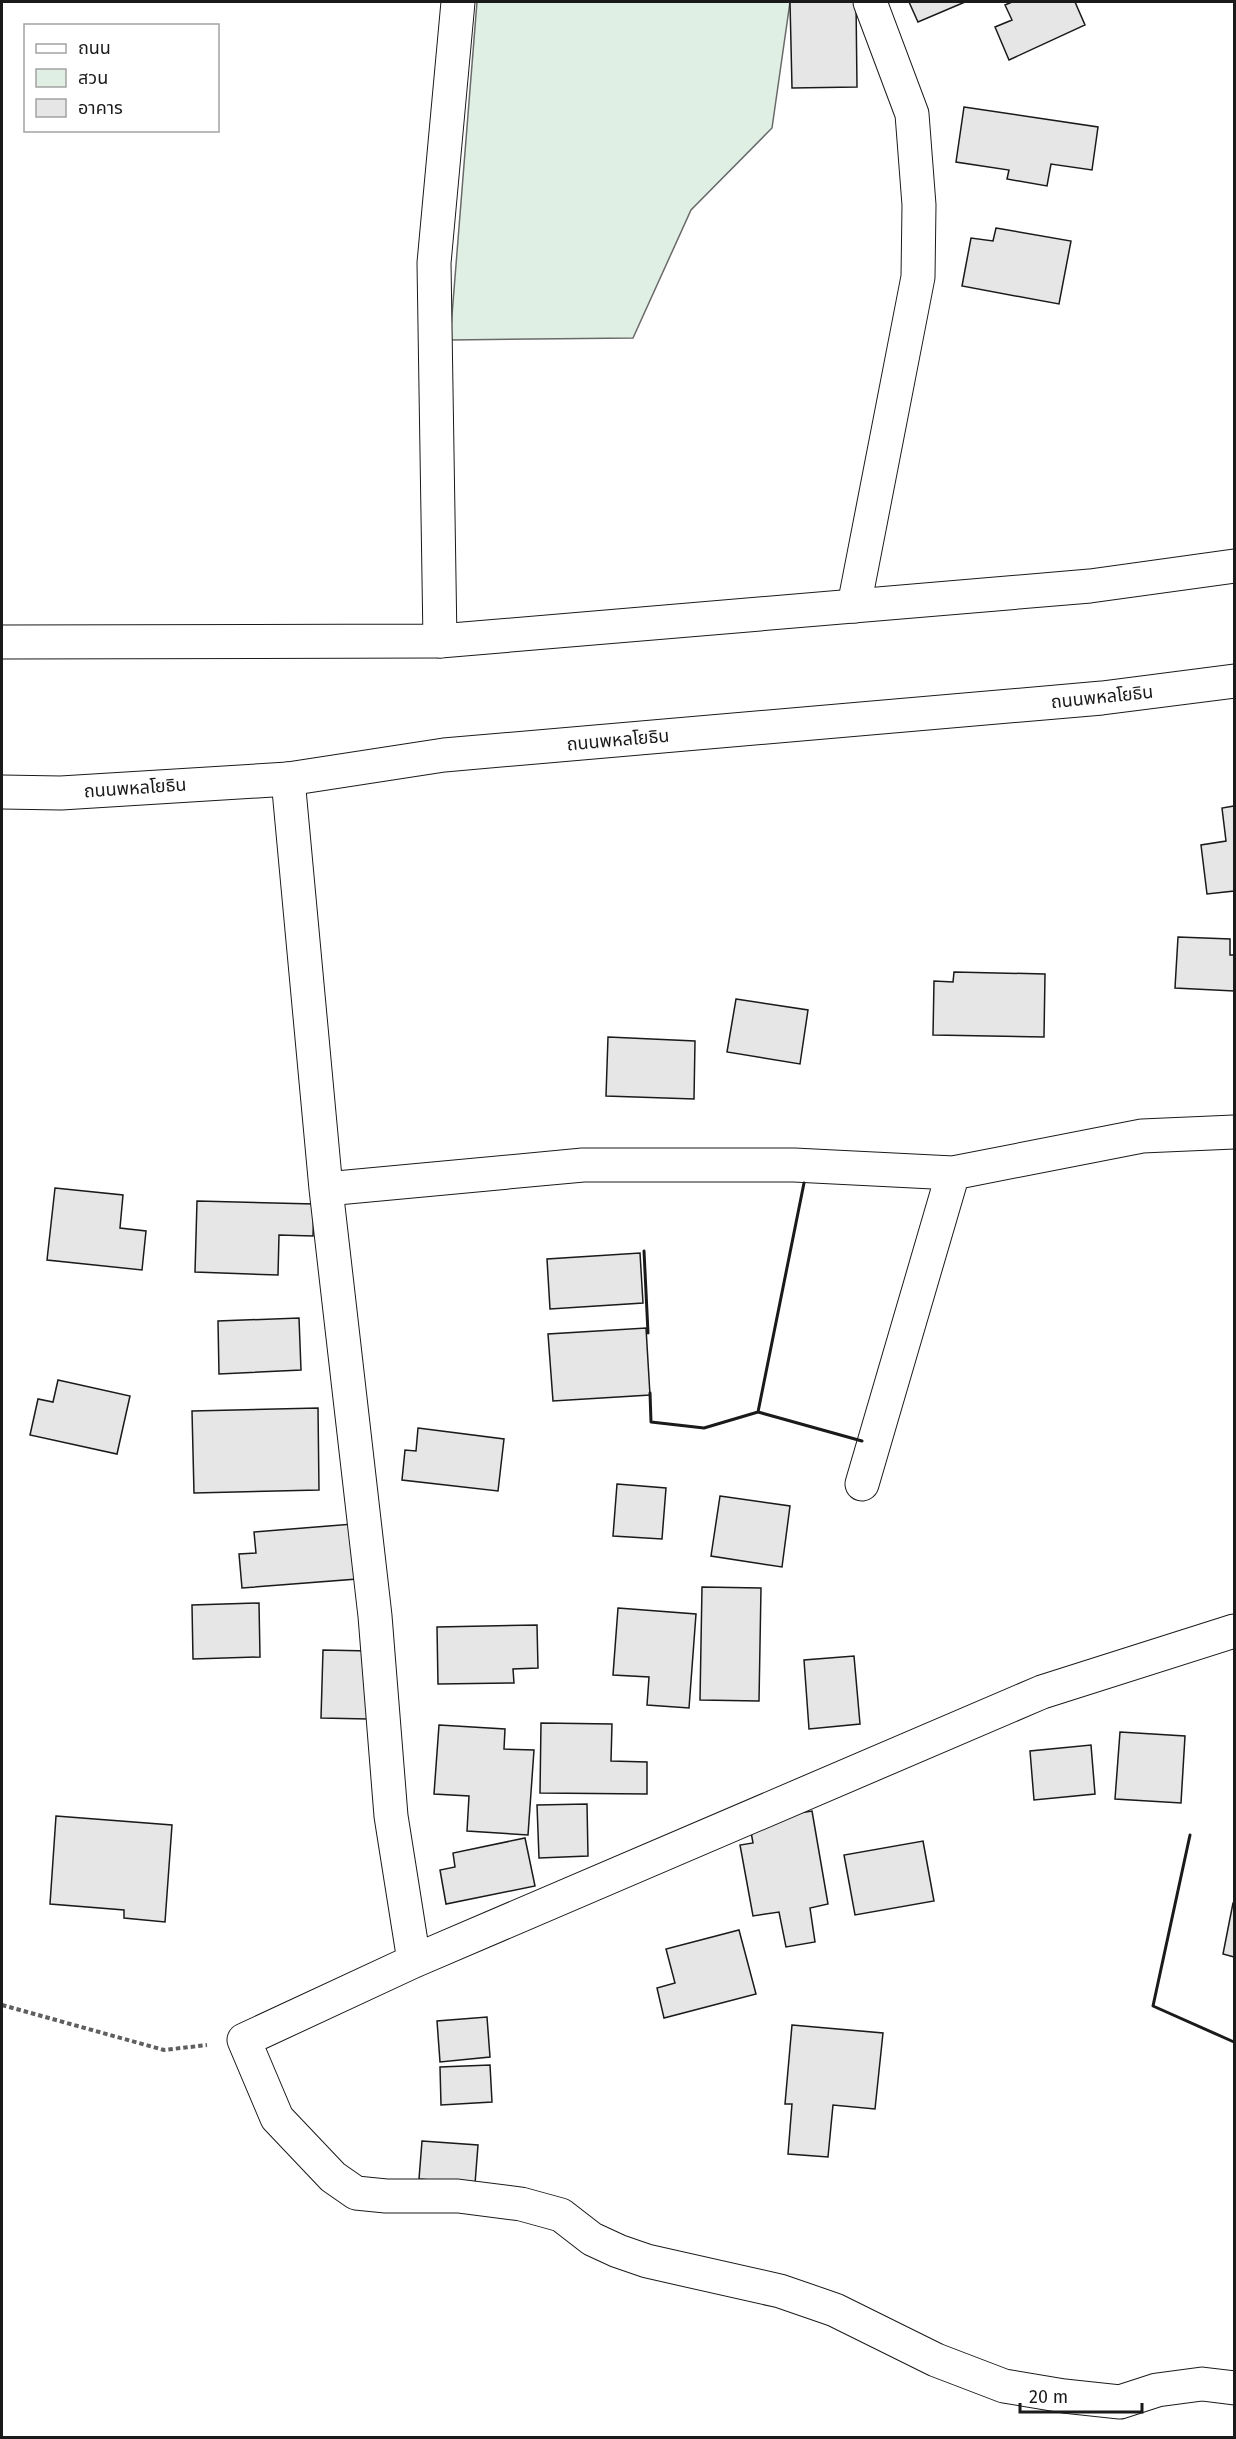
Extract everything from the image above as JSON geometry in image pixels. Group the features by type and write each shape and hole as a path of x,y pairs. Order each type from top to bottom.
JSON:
{"main road":[{"path":"440,641 434,263 458,2"},
{"path":"854,606 918,277 919,205 912,114 870,2"},
{"path":"2,642 440,641 1090,586 1234,566"},
{"name":"ถนนพหลโยธิน","path":"2,792 61,793 288,779 444,755 1102,698 1234,681"},
{"path":"288,779 326,1189 375,1616 391,1816 414,1961"},
{"path":"326,1189 583,1165 794,1165 953,1173 1142,1136 1234,1132"},
{"path":"862,1484 953,1173"},
{"path":"1234,1631 1042,1692 414,1961 244,2040 277,2118 333,2177 356,2193 386,2196 458,2196 521,2204 561,2215 592,2239 618,2251 647,2261 780,2291 835,2310 936,2360 1004,2386 1120,2402 1157,2390 1202,2384 1234,2388"}],"path":[{"path":"2,2005 164,2050 244,2040"}],"green space":[{"path":"477,2 790,2 772,128 691,210 633,338 450,340"}],"building":[{"path":"790,2 856,2 857,87 792,88"},
{"path":"909,2 965,2 918,22"},
{"path":"1012,2 1075,2 1085,25 1009,60 995,27 1012,20 1005,5"},
{"path":"964,107 1098,127 1092,170 1051,164 1047,186 1007,179 1009,170 956,162"},
{"path":"996,228 1071,241 1059,304 962,286 971,238 993,241"},
{"path":"1234,806 1234,891 1207,894 1201,845 1226,841 1222,808"},
{"path":"1178,937 1230,939 1230,955 1234,955 1234,991 1175,988"},
{"path":"954,972 1045,974 1044,1037 933,1035 934,981 953,982"},
{"path":"736,999 808,1010 800,1064 727,1052"},
{"path":"608,1037 695,1041 694,1099 606,1096"},
{"path":"55,1188 123,1195 120,1228 146,1231 142,1270 47,1260"},
{"path":"197,1201 314,1204 313,1236 279,1235 278,1275 195,1272"},
{"path":"640,1253 643,1303 550,1309 547,1259"},
{"path":"299,1318 301,1370 219,1374 218,1321"},
{"path":"646,1328 650,1395 553,1401 548,1334"},
{"path":"58,1380 130,1396 117,1454 30,1435 38,1399 53,1402"},
{"path":"318,1408 319,1490 194,1493 192,1411"},
{"path":"418,1428 504,1439 498,1491 402,1480 405,1450 416,1451"},
{"path":"617,1484 666,1488 662,1539 613,1536"},
{"path":"720,1496 790,1506 782,1567 711,1556"},
{"path":"353,1524 357,1579 242,1588 239,1554 256,1553 254,1532"},
{"path":"702,1587 761,1588 759,1701 700,1700"},
{"path":"259,1603 260,1657 193,1659 192,1605"},
{"path":"618,1608 696,1614 689,1708 647,1705 649,1677 613,1675"},
{"path":"537,1625 538,1668 513,1669 514,1683 438,1684 437,1627"},
{"path":"323,1650 370,1651 368,1719 321,1718"},
{"path":"854,1656 860,1724 809,1729 804,1660"},
{"path":"541,1723 612,1724 611,1761 647,1762 647,1794 540,1793"},
{"path":"439,1725 505,1729 504,1749 534,1750 528,1835 467,1831 469,1796 434,1794"},
{"path":"1120,1732 1185,1736 1181,1803 1115,1799"},
{"path":"1091,1745 1095,1794 1034,1800 1030,1751"},
{"path":"587,1804 588,1856 539,1858 537,1805"},
{"path":"812,1811 828,1904 810,1908 815,1942 786,1947 779,1912 753,1916 740,1845 753,1843 749,1821"},
{"path":"56,1816 172,1825 165,1922 124,1918 124,1910 50,1904"},
{"path":"525,1838 535,1886 446,1904 440,1870 455,1867 453,1853"},
{"path":"923,1841 934,1901 855,1915 844,1855"},
{"path":"1234,1903 1234,1957 1223,1954"},
{"path":"739,1930 756,1994 664,2018 657,1988 675,1983 666,1949"},
{"path":"487,2017 490,2057 440,2062 437,2021"},
{"path":"792,2025 883,2033 875,2109 833,2105 828,2157 788,2154 792,2104 785,2104"},
{"path":"490,2065 492,2102 441,2105 440,2067"},
{"path":"422,2141 478,2145 475,2184 419,2179"}],"wall":[{"path":"650,1393 651,1422 704,1428 758,1412 804,1183"},
{"path":"644,1251 648,1333"},
{"path":"758,1412 862,1441"},
{"path":"1190,1835 1153,2006 1234,2042"}]}
